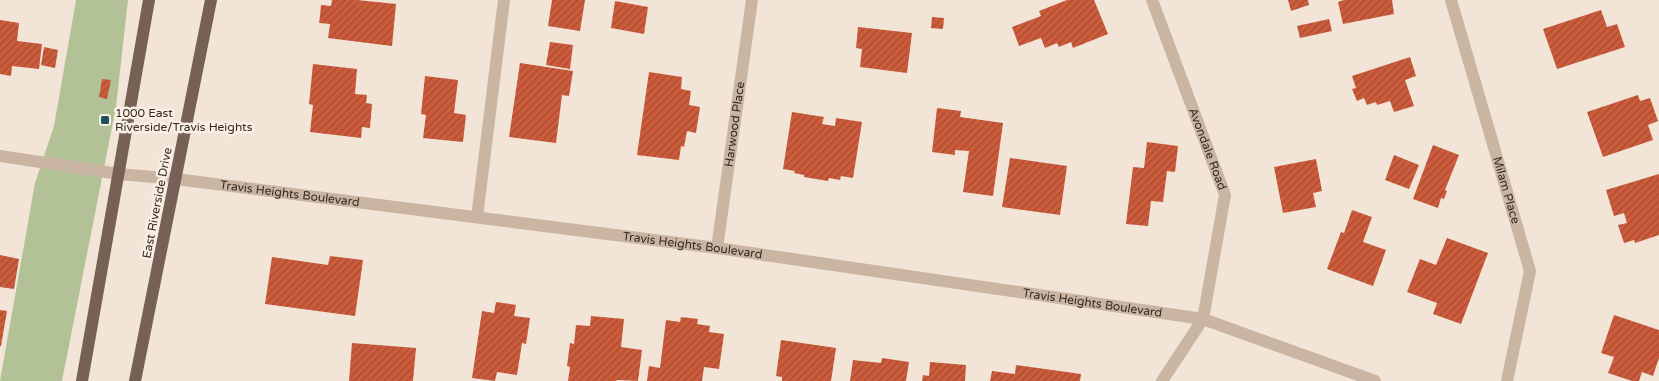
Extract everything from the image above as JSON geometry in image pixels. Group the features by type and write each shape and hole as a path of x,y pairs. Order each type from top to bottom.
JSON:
{"main road":[{"path":"82,381 149,0"},
{"name":"East Riverside Drive","path":"135,381 211,0"}],"street":[{"path":"476,218 504,0"},
{"name":"Harwood Place","path":"717,248 752,0"},
{"name":"Avondale Road","path":"1152,0 1225,195 1204,320 1162,381"},
{"name":"Milam Place","path":"1451,0 1530,271 1507,381"},
{"name":"Travis Heights Boulevard","path":"0,156 119,174 176,179 717,248 1204,320 1375,381"}],"green space":[{"path":"76,0 128,0 116,107 62,381 0,381 35,183 54,126"}],"building":[{"path":"332,0 357,0 396,4 392,46 328,38 330,24 319,23 321,5 331,6"},
{"path":"552,0 585,0 580,31 548,26"},
{"path":"1067,0 1094,0 1108,34 1073,48 1071,42 1059,47 1057,43 1045,48 1041,38 1019,46 1012,27 1041,16 1039,11"},
{"path":"1288,0 1308,0 1309,5 1291,11"},
{"path":"1344,0 1392,0 1394,14 1343,24 1338,2"},
{"path":"615,1 648,7 644,34 611,28"},
{"path":"1601,10 1607,27 1617,24 1625,47 1557,69 1543,29"},
{"path":"932,17 944,18 943,29 931,28"},
{"path":"1329,19 1332,31 1300,38 1297,26"},
{"path":"0,20 19,23 17,41 42,44 39,69 12,66 11,76 0,74"},
{"path":"858,27 912,33 907,73 860,67 862,49 856,48"},
{"path":"550,42 573,45 570,69 546,65"},
{"path":"44,47 58,50 55,68 41,65"},
{"path":"1410,57 1416,76 1405,80 1414,106 1394,112 1390,101 1377,105 1376,102 1367,105 1364,98 1357,101 1352,89 1356,88 1352,76"},
{"path":"520,63 573,71 569,96 562,95 556,143 509,137"},
{"path":"313,64 357,69 355,94 367,95 366,103 372,104 370,128 362,127 361,138 310,132 313,105 309,104"},
{"path":"649,72 682,77 681,89 691,91 689,105 700,107 696,133 687,131 684,147 681,146 679,160 637,155"},
{"path":"425,76 458,80 454,113 466,115 463,142 423,138 426,115 421,114"},
{"path":"102,79 111,80 107,99 99,97"},
{"path":"1638,95 1640,101 1650,98 1658,121 1648,125 1653,140 1603,157 1587,112"},
{"path":"937,108 961,111 960,117 1003,123 993,196 963,192 969,151 955,150 955,155 932,152"},
{"path":"792,112 824,117 822,124 835,126 836,118 862,122 853,178 841,176 840,180 829,178 828,181 804,177 804,175 794,173 795,171 783,169"},
{"path":"1147,142 1178,146 1175,172 1167,171 1163,202 1151,201 1148,226 1126,224 1133,167 1144,168"},
{"path":"1433,145 1459,155 1445,190 1447,191 1444,199 1441,198 1438,208 1413,199"},
{"path":"1394,155 1419,165 1409,189 1385,180"},
{"path":"1010,158 1067,166 1060,215 1002,207"},
{"path":"1316,159 1322,191 1313,193 1316,207 1283,213 1274,167"},
{"path":"1659,174 1659,235 1635,243 1634,240 1624,243 1618,225 1627,223 1624,213 1614,216 1606,190"},
{"path":"1352,210 1372,217 1363,242 1386,250 1373,286 1327,269 1341,232 1344,233"},
{"path":"1447,238 1488,253 1461,324 1433,314 1437,303 1407,292 1420,259 1436,265"},
{"path":"0,255 19,259 14,289 0,287"},
{"path":"330,256 363,260 355,316 265,304 272,257 328,265"},
{"path":"496,302 516,305 514,316 530,318 526,344 522,343 517,375 497,372 495,381 472,378 482,311 494,313"},
{"path":"0,310 7,311 1,346 0,346"},
{"path":"1614,315 1659,330 1659,358 1653,376 1642,372 1639,381 1632,381 1608,373 1614,357 1601,353"},
{"path":"591,316 624,319 621,347 642,350 638,381 568,381 570,367 567,366 570,343 574,344 576,325 590,326"},
{"path":"681,317 698,319 697,324 710,326 709,332 724,334 719,369 704,367 702,381 647,381 649,366 660,368 666,320 680,322"},
{"path":"781,340 836,348 831,381 782,381 782,377 776,376"},
{"path":"352,343 416,348 413,381 349,381"},
{"path":"882,358 909,362 906,381 850,381 853,360 881,363"},
{"path":"930,362 966,365 965,381 922,381 923,375 929,376"},
{"path":"1016,365 1081,374 1080,381 990,381 992,371 1015,374"}],"place":[{"name":"1000 East Riverside/Travis Heights","path":"105,120"}]}
